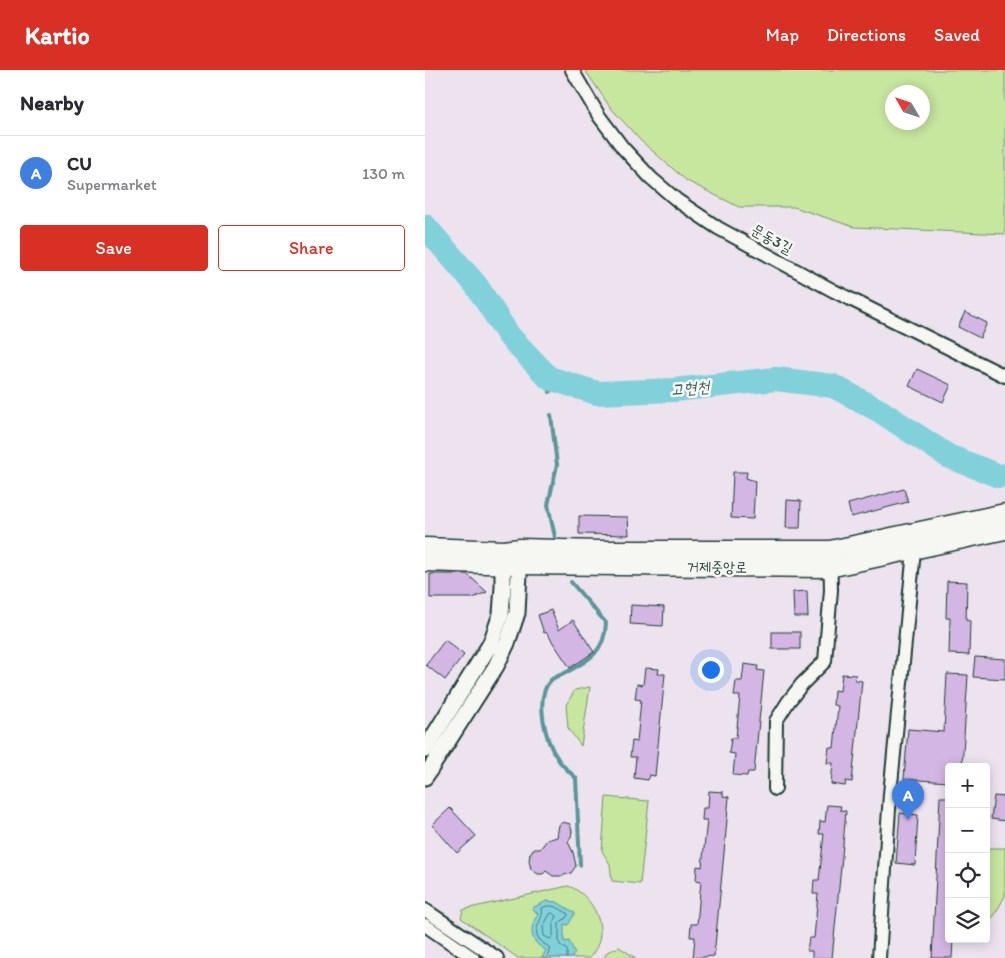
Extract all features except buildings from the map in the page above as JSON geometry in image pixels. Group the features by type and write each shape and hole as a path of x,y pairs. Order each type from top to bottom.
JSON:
{"main road":[{"name":"거제중앙로","path":"425,562 455,563 512,557 830,550 1005,513"},
{"name":"거제중앙로","path":"425,547 512,557 550,565 829,568 1005,530"}],"street":[{"name":"문동3길","path":"572,70 599,116 623,148 651,178 678,201 718,228 834,292 1005,376"},
{"path":"879,958 890,794 914,551 911,533"},
{"path":"775,789 776,721 802,684 825,661 831,590 830,550"},
{"path":"425,777 500,658 507,643 517,613 511,588 512,557"},
{"path":"455,563 464,566 486,568 511,588"},
{"path":"425,750 491,644 511,588 531,571 550,565"},
{"path":"425,910 497,958"},
{"path":"425,925 473,958"}],"green space":[{"path":"585,70 1005,70 1005,234 854,227 794,207 739,207 687,181 641,141 610,107"},
{"path":"590,687 581,746 568,728 566,705 575,690"},
{"path":"606,797 649,801 640,884 612,881 610,864 602,851"},
{"path":"990,848 1005,848 1005,896 990,920"},
{"path":"568,886 583,895 594,909 598,918 600,935 597,946 590,958 518,958 461,918 463,910"},
{"path":"619,947 636,958 604,958 607,952"}],"water":[{"path":"547,901 557,902 575,913 568,925 564,924 564,942 569,941 575,953 571,958 542,958 546,950 540,947 534,939 532,929 538,914 532,908"}],"waterway":[{"name":"고현천","path":"425,226 476,285 509,336 549,378 597,393 674,390 776,379 833,386 880,411 948,456 999,476 1005,475"},
{"path":"549,378 550,392"},
{"path":"551,415 557,465 548,505 555,537"},
{"path":"571,582 606,623 603,641 594,654 581,664 551,680 543,697 543,719 553,751 564,767 576,778 580,865"}],"place":[{"name":"CU","path":"908,820"}]}
